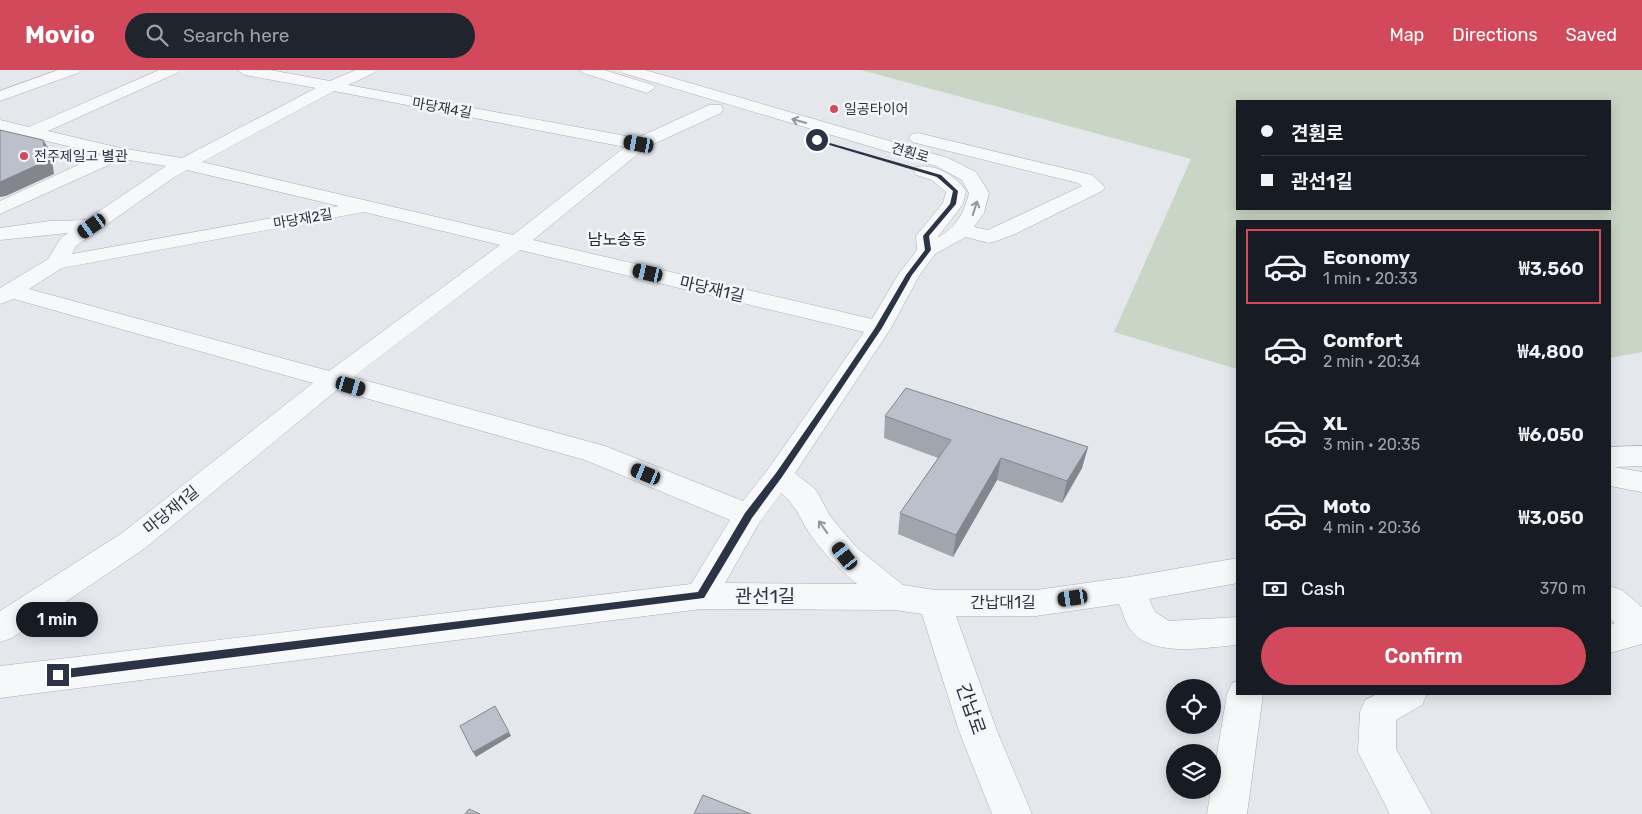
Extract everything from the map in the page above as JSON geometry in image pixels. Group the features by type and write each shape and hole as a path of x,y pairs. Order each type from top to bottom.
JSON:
{"street":[{"path":"0,96 73,70"},
{"path":"29,133 172,70"},
{"name":"마당재4길","path":"245,70 339,79 639,144"},
{"name":"마당재2길","path":"56,263 68,242 166,174 339,79 369,70"},
{"name":"견훤로","path":"588,70 939,176 956,191 953,204 926,236 928,250 956,236 974,213 979,193 969,176 942,162 628,70"},
{"name":"마당재1길","path":"0,628 133,541 332,381 517,242 639,144 715,109"},
{"name":"마당재2길","path":"0,125 29,133 185,164 367,207"},
{"path":"861,139 888,130 1085,179 1095,186 1002,232 989,236 961,230"},
{"path":"0,208 120,152"},
{"name":"마당재2길","path":"6,295 56,263 367,207"},
{"name":"마당재1길","path":"367,207 878,328"},
{"path":"0,234 50,227 92,226"},
{"path":"701,596 748,515 779,475 878,328 909,275 928,250"},
{"name":"마당재2길","path":"6,295 151,330 332,381"},
{"path":"332,381 595,453 748,515"},
{"path":"1611,458 1633,477"},
{"path":"779,475 806,498 819,523 845,556 895,597"},
{"name":"간납대1길","path":"935,603 1036,603 1129,590 1236,570"},
{"path":"1129,590 1143,621 1164,634 1236,630"},
{"name":"관선1길","path":"0,682 701,596 895,597 935,603"},
{"path":"1611,600 1642,628"},
{"name":"간납로","path":"935,603 978,731 1012,814"},
{"path":"1611,638 1642,628"},
{"path":"1226,814 1246,695"},
{"path":"1407,695 1378,712 1377,752 1412,814"}],"green space":[{"path":"861,70 1642,70 1642,352 1611,358 1611,220 1236,220 1236,369 1114,332 1191,159"}],"building":[{"path":"0,130 43,140 46,161 0,182"},
{"path":"906,388 1088,447 1067,481 1001,458 956,535 900,513 951,440 885,416"},
{"path":"495,706 509,732 473,752 460,726"},
{"path":"703,795 751,814 694,814"},
{"path":"469,809 480,814 465,814"}],"place":[{"name":"일공타이어","path":"834,109"},
{"name":"전주제일고 별관","path":"24,156"}],"district":[{"name":"남노송동","path":"617,239"}],"route":[{"path":"58,675 701,596 748,515 779,475 824,410 878,328 909,275 928,250 926,236 953,204 956,191 939,176 817,140"}]}
